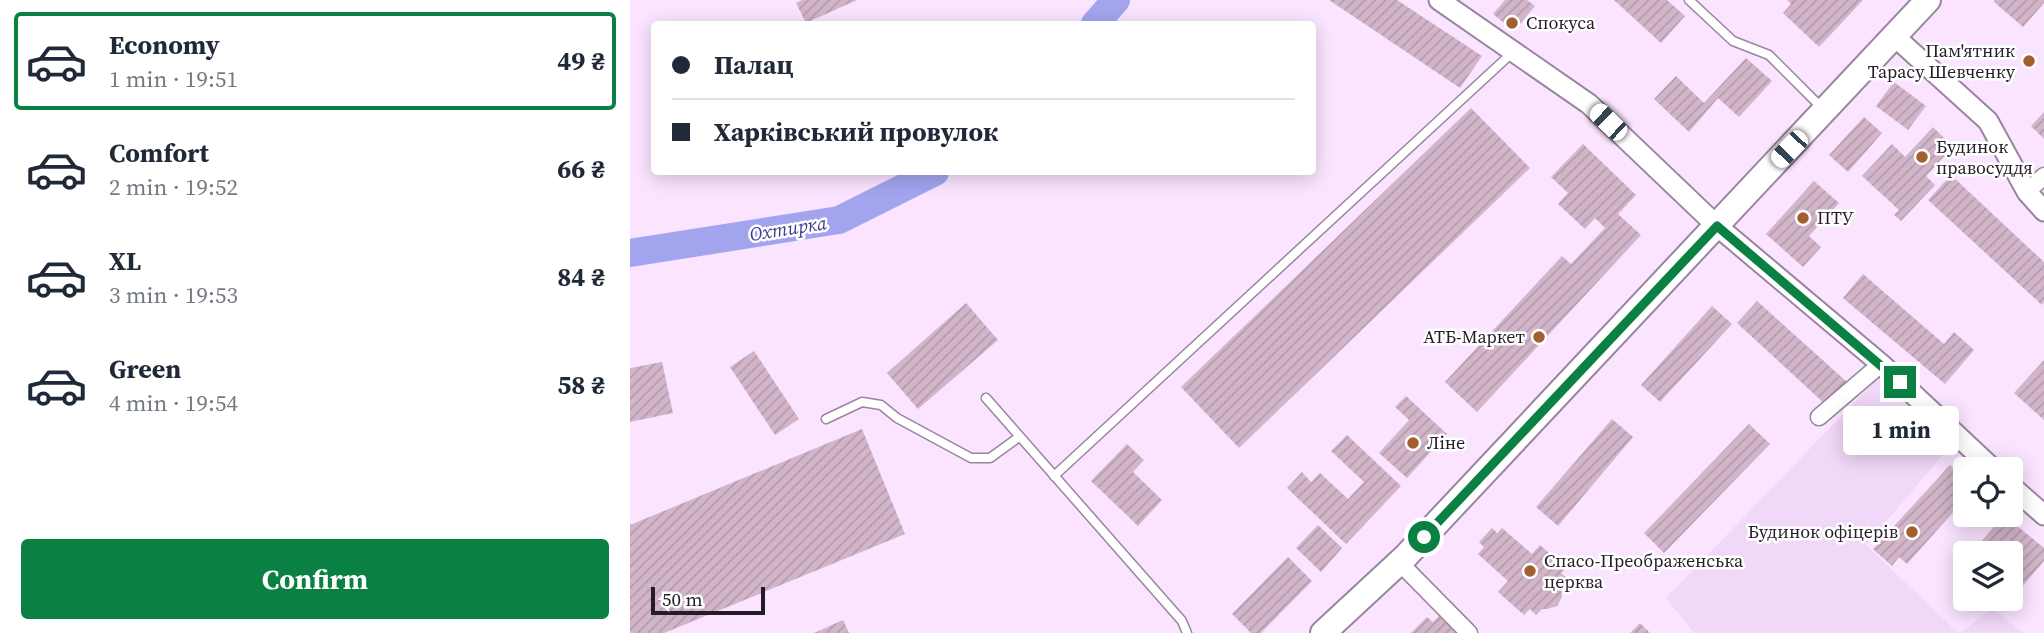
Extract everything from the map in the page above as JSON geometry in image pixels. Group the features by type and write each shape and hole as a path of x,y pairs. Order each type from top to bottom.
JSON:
{"main road":[{"path":"1323,633 1399,562 1928,0"}],"street":[{"path":"1439,0 1588,104 1717,226 1881,364 1980,457"},
{"path":"1894,35 1988,121 2027,192 2044,211"},
{"path":"2027,192 2044,176"},
{"path":"1819,417 1881,364"},
{"path":"2023,497 2044,515"},
{"path":"1399,562 1469,633"}],"lane":[{"path":"1689,0 1733,41 1769,55 1825,111"},
{"path":"1054,476 1513,52"},
{"path":"986,398 1182,621 1186,633"},
{"path":"826,419 862,402 881,405 897,418 971,458 990,458 1019,437"}],"shaded area":[{"path":"1880,376 1954,442 1866,545 1958,633 1694,633 1666,598"},
{"path":"1987,611 1997,611 2022,633 1961,633"}],"building":[{"path":"802,0 857,0 810,21 805,21 796,3"},
{"path":"1329,0 1397,0 1482,56 1460,88"},
{"name":"Спокуса","path":"1505,0 1527,0 1535,6 1514,31 1493,14"},
{"path":"1614,0 1667,0 1685,16 1661,43"},
{"path":"1787,0 1863,0 1819,47 1783,13 1791,4"},
{"path":"2044,0 2044,3 2023,27 1994,2"},
{"path":"1746,58 1772,81 1739,117 1718,98 1689,132 1654,99 1676,76 1704,103"},
{"path":"1894,82 1926,106 1908,130 1876,106"},
{"path":"1471,108 1530,168 1239,448 1181,387"},
{"path":"2044,112 2044,139 2031,126"},
{"path":"1864,117 1882,133 1848,172 1829,155"},
{"path":"1933,127 1949,143 1945,146 1950,150 1926,176 1935,185 1901,221 1894,215 1899,210 1862,176 1892,144 1905,157"},
{"path":"1583,144 1636,195 1618,214 1641,235 1477,412 1445,382 1562,256 1571,264 1605,228 1595,218 1585,229 1558,204 1568,193 1551,177"},
{"path":"1951,175 2044,262 2042,305 1928,200"},
{"name":"ПТУ","path":"1814,181 1839,203 1809,236 1821,247 1803,267 1766,234"},
{"path":"1863,274 1944,344 1954,332 1974,350 1945,384 1843,298"},
{"path":"1757,301 1847,382 1826,405 1737,323"},
{"path":"966,303 998,340 918,409 887,373"},
{"path":"1712,306 1732,324 1660,402 1641,385"},
{"path":"754,351 799,419 775,435 730,367"},
{"path":"2044,360 2044,420 2014,393"},
{"path":"662,362 673,413 630,422 630,368"},
{"name":"Ліне","path":"1406,396 1447,434 1407,478 1379,453 1409,420 1395,407"},
{"path":"1612,419 1633,437 1558,526 1536,507"},
{"path":"1749,424 1770,444 1664,553 1644,533"},
{"path":"862,429 905,534 664,633 630,633 630,525"},
{"path":"1347,435 1401,486 1346,544 1287,488 1302,472 1311,482 1320,473 1348,499 1364,482 1331,451"},
{"path":"1127,444 1144,460 1133,472 1162,500 1138,526 1091,481"},
{"name":"Будинок офіцерів","path":"1950,465 1953,468 1953,512 1907,564 1899,557 1892,566 1873,549"},
{"path":"1318,525 1342,548 1321,572 1296,548"},
{"path":"1994,527 2019,527 2044,548 2044,561 2023,586 2023,541 1982,541"},
{"name":"Спасо-Преображенська церква","path":"1492,528 1497,533 1502,528 1532,554 1540,545 1566,568 1561,573 1568,579 1561,586 1562,597 1557,606 1542,609 1536,615 1530,609 1524,615 1498,592 1508,581 1478,554 1484,547 1479,542"},
{"path":"1288,557 1312,581 1261,633 1251,633 1232,614"},
{"path":"1439,616 1457,633 1411,633 1427,617 1433,622"},
{"path":"843,620 849,633 814,633"},
{"path":"1640,623 1650,633 1630,633"}],"waterway":[{"name":"Охтирка","path":"1098,21 1116,0"},
{"name":"Охтирка","path":"630,253 839,220 929,175"}],"place":[{"name":"Спокуса","path":"1512,23"},
{"name":"Пам'ятник Тарасу Шевченку","path":"2029,61"},
{"name":"Будинок правосуддя","path":"1922,157"},
{"name":"ПТУ","path":"1803,218"},
{"name":"АТБ-Маркет","path":"1539,337"},
{"name":"Ліне","path":"1413,443"},
{"name":"Будинок офіцерів","path":"1912,532"},
{"name":"Спасо-Преображенська церква","path":"1530,571"}],"route":[{"path":"1424,537 1717,226 1900,382"}]}
